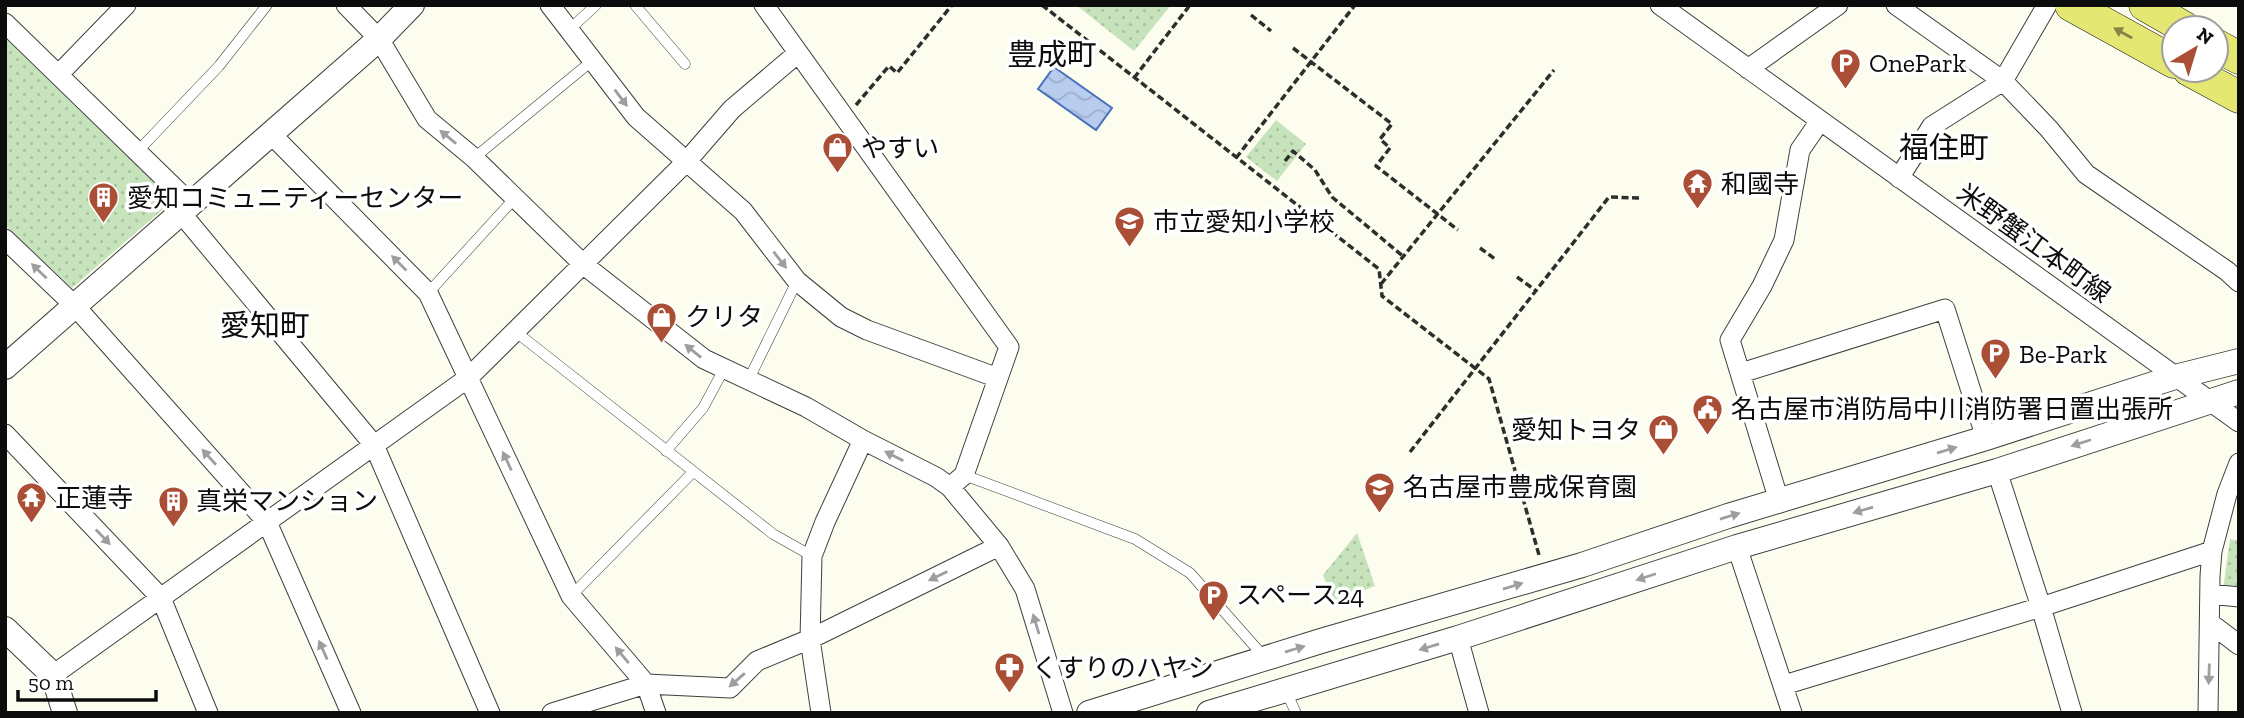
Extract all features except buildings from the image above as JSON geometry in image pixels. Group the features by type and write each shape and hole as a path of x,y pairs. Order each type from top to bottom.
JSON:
{"main road":[{"path":"2071,5 2160,54"},
{"path":"2145,5 2161,14"},
{"path":"2215,84 2239,97"}],"street":[{"path":"59,74 126,5"},
{"path":"346,5 379,39 426,120 474,158 584,265 704,359 806,407 936,477 957,481 1025,589 1063,713"},
{"path":"5,367 379,39 412,5"},
{"path":"550,5 636,117 743,211 797,281 841,317 867,330 998,378"},
{"path":"764,5 1009,347 957,481"},
{"name":"米野蟹江本町線","path":"1660,5 2239,422"},
{"path":"1748,69 1838,5"},
{"path":"1896,5 2003,81 2049,129 2086,174 2239,282"},
{"path":"1899,178 1933,126 2003,81 2047,5"},
{"path":"5,23 138,151 374,445 491,713"},
{"path":"53,675 468,378 686,162 732,110 798,53"},
{"path":"1779,501 1730,340 1762,286 1784,240 1800,150 1819,121"},
{"path":"271,134 428,293 571,596 646,684 656,713"},
{"path":"5,239 75,306 267,522 351,713"},
{"path":"1741,373 1945,309 1986,438"},
{"path":"1089,713 1582,565 2175,377 2239,361"},
{"path":"1209,713 1291,702 1458,638 1737,547 1997,471 2207,400 2239,392"},
{"path":"5,434 161,598 208,713"},
{"path":"821,713 810,639 812,556 863,440"},
{"path":"2208,713 2212,551 2227,494 2239,463"},
{"path":"1997,471 2072,713"},
{"path":"552,713 646,684 730,688 757,662 810,639 999,546"},
{"path":"1737,547 1792,713"},
{"path":"1784,685 2041,607 2212,551"},
{"path":"2210,594 2239,597"},
{"path":"2210,623 2239,646"},
{"path":"5,629 53,675 65,713"},
{"path":"1458,638 1479,713"}],"lane":[{"path":"138,151 219,66 267,5"},
{"path":"569,30 596,5"},
{"path":"635,5 685,64"},
{"path":"474,158 593,60"},
{"path":"428,293 514,198"},
{"path":"748,381 797,281"},
{"path":"516,332 773,534 812,556"},
{"path":"666,451 703,408 724,369"},
{"path":"571,596 693,472"},
{"path":"957,481 1135,539 1190,573 1266,658"}],"path":[{"path":"845,119 889,66 897,73 952,5"},
{"path":"1041,5 1379,269 1382,296 1489,379 1539,555"},
{"path":"1134,78 1190,5"},
{"path":"1236,158 1355,5"},
{"path":"1251,15 1271,31"},
{"path":"1293,48 1392,124 1380,139 1390,148 1376,166 1458,230"},
{"path":"1381,285 1553,70"},
{"path":"1285,161 1293,151 1315,170 1332,197 1404,257"},
{"path":"1410,452 1609,197 1639,198"},
{"path":"1480,247 1495,260"},
{"path":"1517,276 1536,291"}],"green space":[{"path":"1076,5 1171,5 1134,51"},
{"path":"5,34 170,195 170,203 72,288 5,225"},
{"path":"1276,120 1306,144 1277,181 1246,157"},
{"path":"1357,533 1375,586 1334,602 1323,575"},
{"path":"2230,539 2239,541 2239,592 2223,590"}],"water":[{"path":"1054,67 1112,108 1096,130 1038,89"}],"place":[{"name":"OnePark","path":"1846,90"},
{"name":"やすい","path":"838,175"},
{"name":"和國寺","path":"1698,211"},
{"name":"愛知コミュニティーセンター","path":"104,225"},
{"name":"市立愛知小学校","path":"1130,249"},
{"name":"クリタ","path":"662,344"},
{"name":"Be-Park","path":"1996,381"},
{"name":"名古屋市消防局中川消防署日置出張所","path":"1708,436"},
{"name":"愛知トヨタ","path":"1664,457"},
{"name":"名古屋市豊成保育園","path":"1380,514"},
{"name":"正蓮寺","path":"32,525"},
{"name":"真栄マンション","path":"173,528"},
{"name":"スペース24","path":"1213,622"},
{"name":"くすりのハヤシ","path":"1009,695"}],"district":[{"name":"豊成町","path":"1052,55"},
{"name":"福住町","path":"1944,148"},
{"name":"愛知町","path":"265,326"}]}
